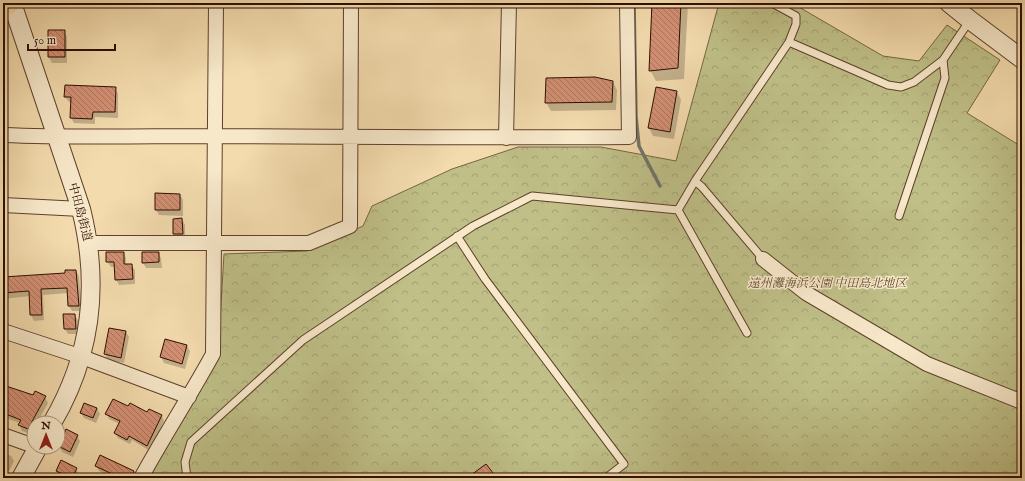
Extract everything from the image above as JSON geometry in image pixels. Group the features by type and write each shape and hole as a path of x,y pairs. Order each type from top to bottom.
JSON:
{"highway":[{"path":"3,3 8,3"}],"street":[{"name":"中田島街道","path":"12,3 81,208 88,243 91,274 91,309 82,357 68,394 56,415"},
{"path":"140,478 165,433 189,397 213,354 216,3"},
{"path":"88,243 309,243 350,226 351,3"},
{"path":"506,138 509,3"},
{"path":"3,135 57,137 214,136 506,138 629,136 627,3"},
{"path":"949,3 1022,58"},
{"path":"3,205 81,208"},
{"path":"763,259 806,293 927,364 1022,402"},
{"path":"3,330 82,357 189,397"},
{"path":"3,435 26,443"},
{"path":"21,478 33,455"}],"lane":[{"path":"678,210 695,181 789,42 796,24 796,16 772,3"},
{"path":"789,42 888,85 901,87 914,82 943,60 970,20"},
{"path":"899,216 945,78 943,60"},
{"path":"695,181 702,187 763,259"},
{"path":"187,478 186,462 191,442 303,340 473,226 532,196 678,210"},
{"path":"678,210 747,333"},
{"path":"457,236 485,279 624,464 606,478"}],"green space":[{"name":"遠州灘海浜公園 中田島北地区","path":"719,3 792,3 883,56 919,61 947,25 1000,60 967,113 1022,147 1022,478 146,478 218,354 224,254 307,251 363,226 372,206 452,169 518,147 601,147 676,161"}],"building":[{"path":"652,3 681,3 678,68 649,71"},
{"path":"48,30 65,30 65,57 48,57"},
{"path":"595,77 613,81 612,102 545,103 546,78"},
{"path":"65,85 116,87 115,112 93,112 92,119 70,118 71,97 64,97"},
{"path":"656,87 677,91 670,132 648,128"},
{"path":"155,193 180,194 180,210 155,210"},
{"path":"182,218 183,234 173,234 173,219"},
{"path":"106,252 124,252 124,264 132,264 133,279 115,280 114,262 106,262"},
{"path":"142,252 159,252 159,262 142,263"},
{"path":"65,270 76,270 79,306 68,306 67,288 41,289 42,315 30,315 29,291 3,293 3,277 65,273"},
{"path":"63,314 75,314 76,329 64,329"},
{"path":"109,328 126,331 121,358 104,354"},
{"path":"165,339 187,345 182,364 160,357"},
{"path":"3,385 33,395 35,391 46,396 36,415 26,415 26,428 18,425 21,420 3,413"},
{"path":"113,399 128,406 130,403 147,412 149,409 162,415 147,446 129,436 127,440 114,433 120,421 105,414"},
{"path":"84,403 97,408 93,418 80,413"},
{"path":"66,429 78,435 70,452 66,450"},
{"path":"100,455 134,471 131,478 121,478 95,466"},
{"path":"61,460 77,468 72,478 56,471"},
{"path":"486,464 497,478 467,478"}],"waterway":[{"path":"634,3 636,117 639,146 660,186"}]}
